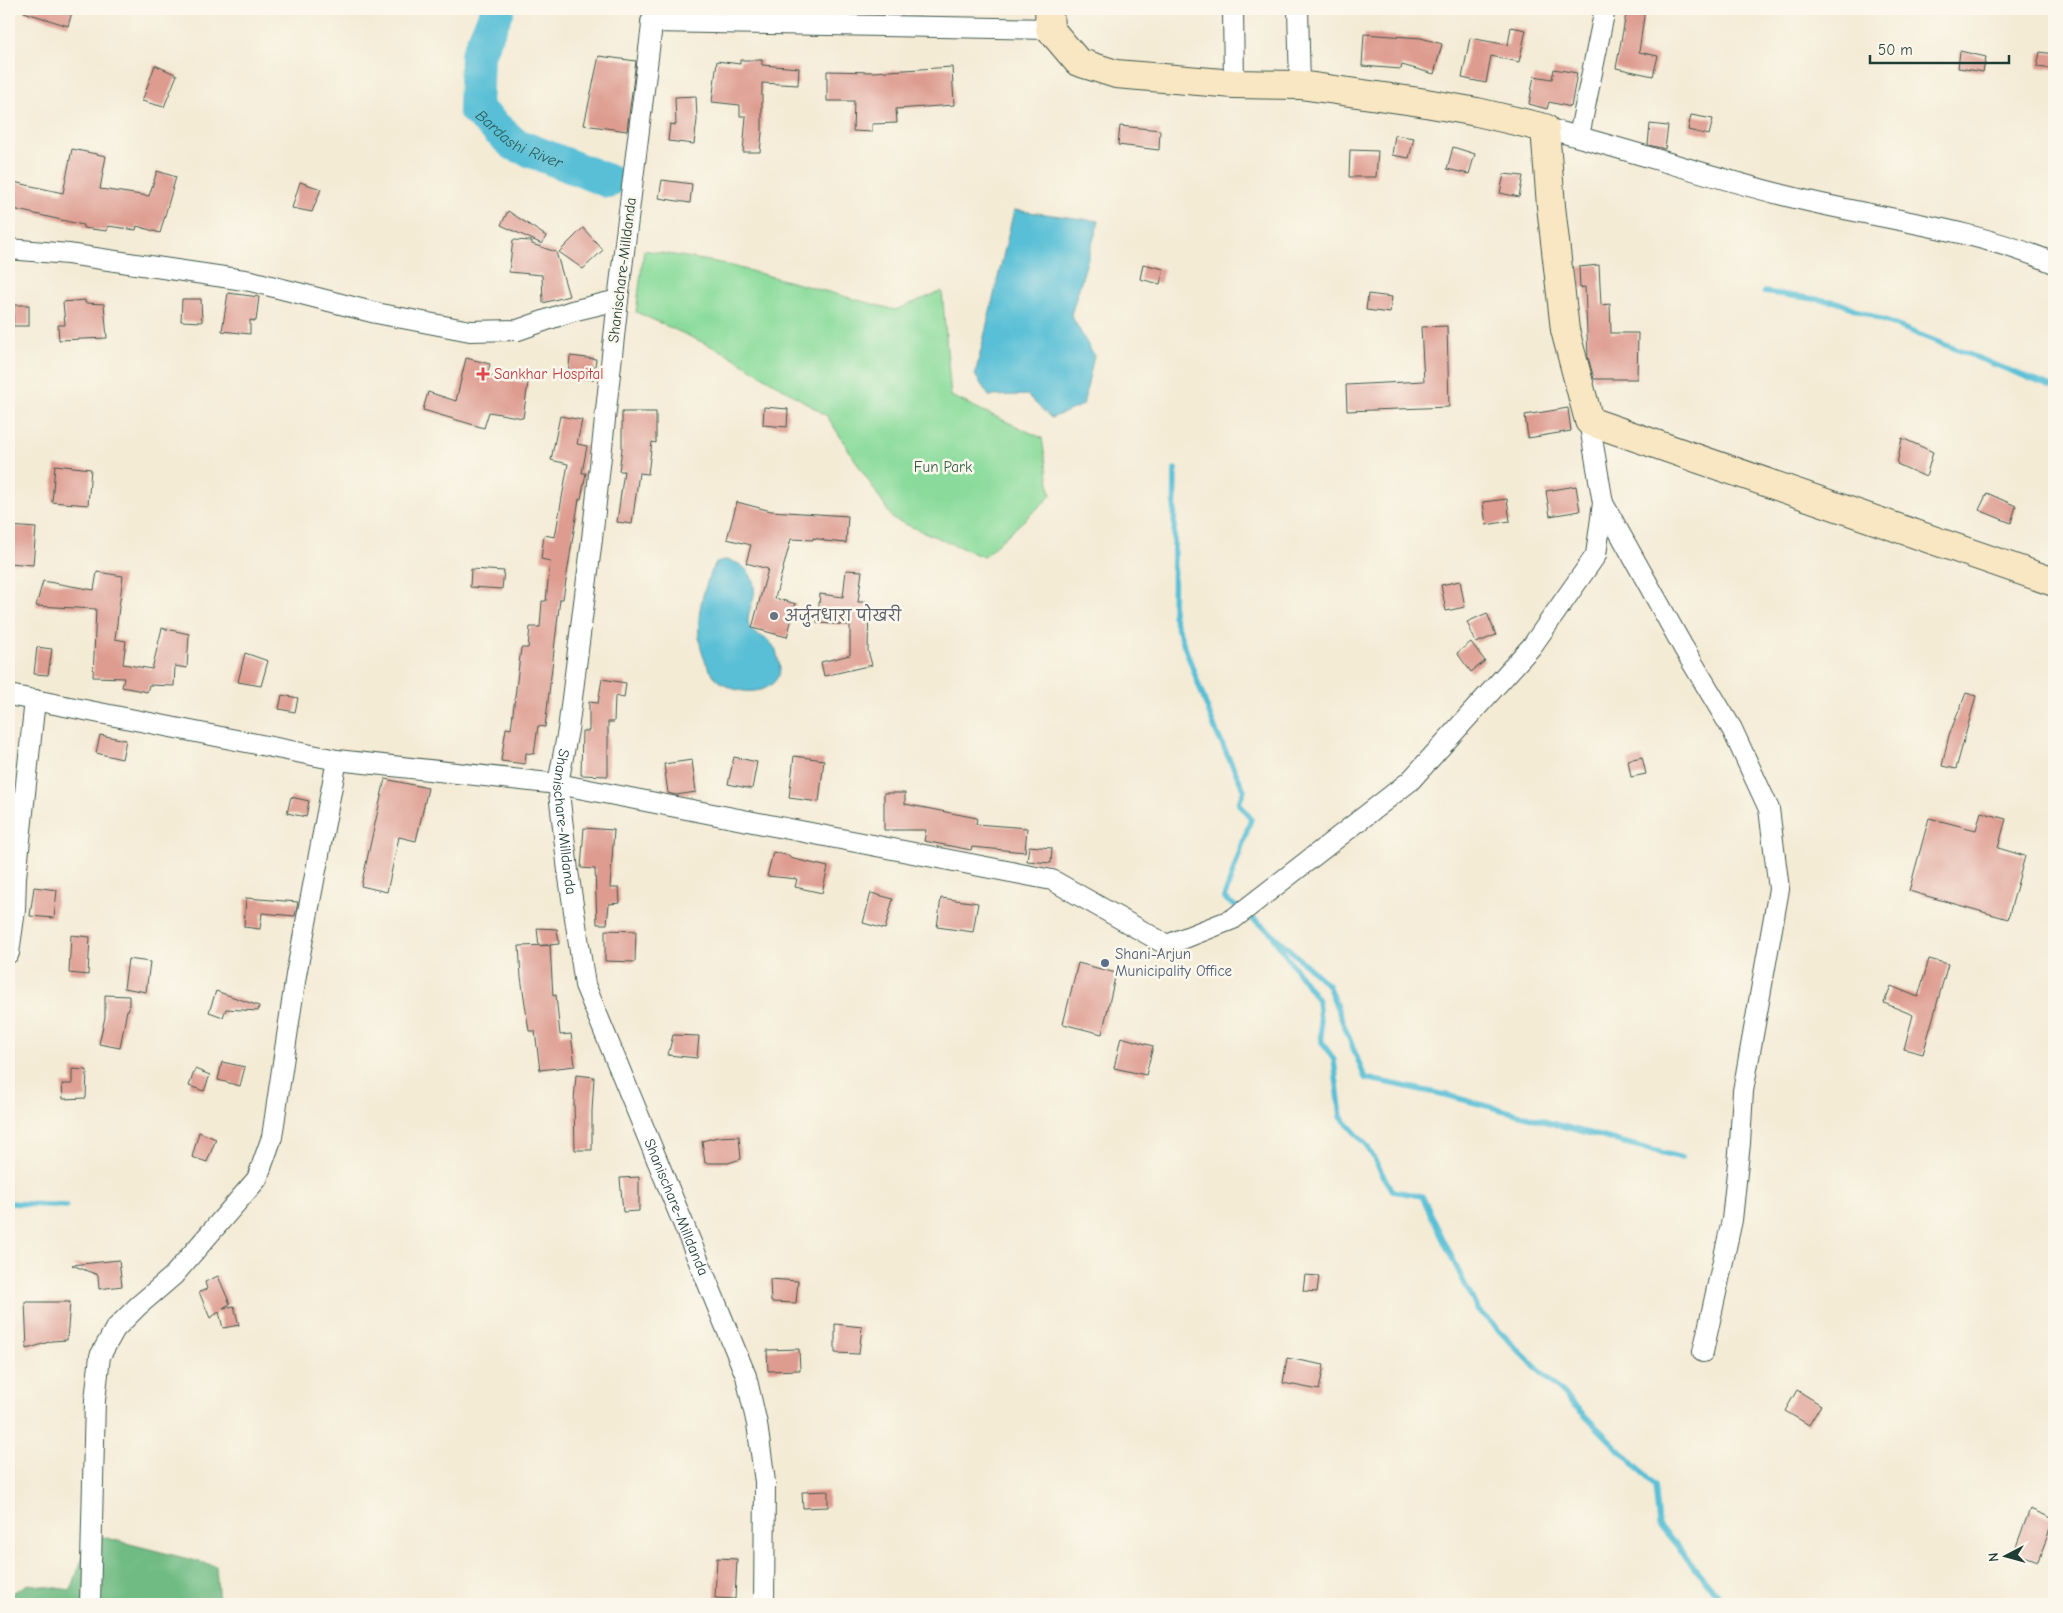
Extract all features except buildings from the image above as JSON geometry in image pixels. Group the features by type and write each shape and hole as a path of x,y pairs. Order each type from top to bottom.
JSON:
{"street":[{"path":"1233,9 1234,84"},
{"path":"1298,9 1300,85"},
{"path":"1579,136 1605,9"},
{"path":"653,15 1049,19 1078,62 1116,74 1234,84 1300,85 1477,112 1579,136 1780,194 1938,228 2035,255 2054,263"},
{"name":"Shanischare-Milldanda","path":"653,15 618,300 591,548 568,730 558,784 569,879 585,985 746,1376 757,1424 765,1482 764,1604"},
{"path":"9,695 337,760 558,784 1052,880 1166,945 1233,919 1410,781 1532,646 1596,555 1603,503 1589,421 1565,330 1551,206 1545,128"},
{"path":"9,249 68,254 251,281 376,313 470,330 518,330 572,311 618,300"},
{"path":"1589,421 2054,582"},
{"path":"1603,503 1683,647 1732,729 1769,809 1779,888 1743,1091 1732,1220 1703,1352"},
{"path":"9,953 15,910 16,877 35,700"},
{"path":"90,1604 95,1400 100,1356 115,1329 138,1306 174,1276 257,1180 272,1137 296,975 337,760"}],"green space":[{"name":"Fun Park","path":"644,250 721,263 895,310 942,291 951,396 1042,438 1051,496 983,557 893,519 827,416 726,353 636,312"},
{"path":"91,1534 216,1566 219,1604 9,1604 9,1595 28,1584 71,1590"}],"water":[{"path":"1014,210 1099,221 1071,315 1094,356 1083,405 1051,418 1027,395 989,396 975,375"},
{"path":"724,560 739,564 750,574 753,580 754,595 748,617 749,625 752,631 770,642 775,648 780,670 776,680 760,690 739,690 721,682 714,676 706,663 701,649 699,620 704,591 715,564"}],"waterway":[{"name":"Bardashi River","path":"498,9 477,56 475,109 514,144 608,181"},
{"path":"1764,292 1837,302 2054,388"},
{"path":"1175,469 1173,615 1215,729 1244,790 1239,803 1251,819 1224,898 1239,909"},
{"path":"1246,914 1267,929 1328,985 1365,1078 1446,1095 1682,1158"},
{"path":"1274,939 1318,1000 1322,1042 1334,1060 1341,1117 1367,1146 1392,1191 1422,1196 1477,1309 1655,1485 1659,1525 1725,1604"},
{"path":"9,1203 66,1206"}],"place":[{"name":"Sankhar Hospital","path":"483,374"},
{"name":"अर्जुनधारा पोखरी","path":"774,616"},
{"name":"Shani-Arjun Municipality Office","path":"1105,963"}]}
